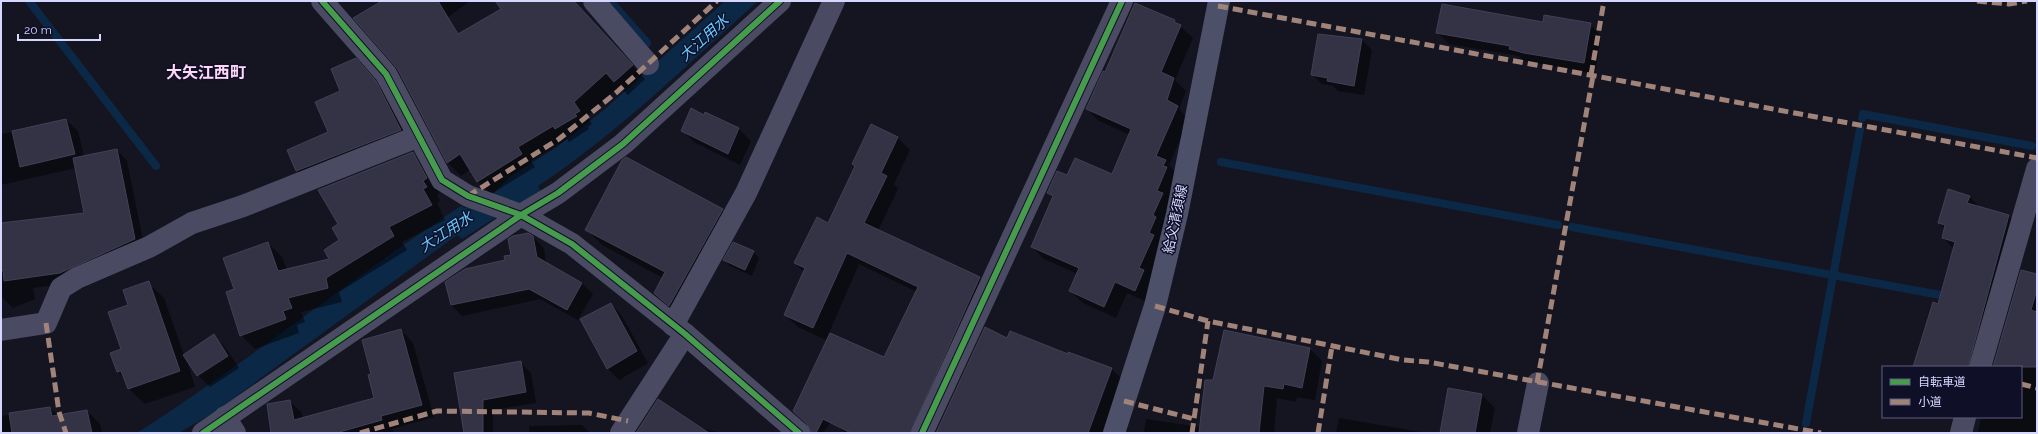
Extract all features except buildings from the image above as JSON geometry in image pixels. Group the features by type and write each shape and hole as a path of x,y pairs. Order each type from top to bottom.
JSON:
{"main road":[{"name":"給父清須線","path":"1114,433 1159,291 1178,214 1216,2"}],"street":[{"path":"322,1 386,74 442,180 468,196 515,213 572,244 679,329 800,433"},
{"path":"594,1 648,64"},
{"path":"203,433 230,425 515,213 558,193 623,144 780,1"},
{"path":"621,433 679,329 746,193 834,1"},
{"path":"922,433 1122,1"},
{"path":"1,330 46,323 61,288 77,278 149,247 192,223 243,206 419,136"},
{"path":"1980,366 2037,169"},
{"path":"1528,433 1538,383"},
{"path":"1961,433 1965,418"}],"water":[{"name":"大江用水","path":"725,1 758,1 624,121 596,144 538,186 542,194 498,216 462,239 457,235 213,413 179,433 137,433 219,378 380,262 461,206 465,208 493,194 511,176 557,147 605,109"}],"waterway":[{"path":"29,1 156,166"},
{"path":"610,1 647,43"},
{"path":"1862,118 1863,114 2032,146"},
{"path":"1806,423 1860,129"},
{"path":"1221,162 1558,225"},
{"path":"1572,227 1951,297"}],"marked path":[{"path":"468,196 559,139 617,92 717,1"},
{"path":"1591,75 1604,1"},
{"path":"1977,1 2009,4 2027,1"},
{"path":"1218,6 2037,158"},
{"path":"1537,383 1593,76"},
{"path":"1155,306 1208,321 1403,360 1428,362 1821,433"},
{"path":"1192,433 1208,321"},
{"path":"46,323 59,412 66,433"},
{"path":"1318,433 1332,346"},
{"path":"2022,384 2037,388"},
{"path":"1124,401 1194,419"},
{"path":"360,433 437,411 589,413 628,421"}],"cycle path":[{"path":"322,1 386,74 442,180 468,196 521,215 572,244 685,334 799,433"},
{"path":"203,433 521,215 558,193 623,144 780,1"},
{"path":"922,433 1122,1"}],"district":[{"name":"大矢江西町","path":"206,72"}]}
